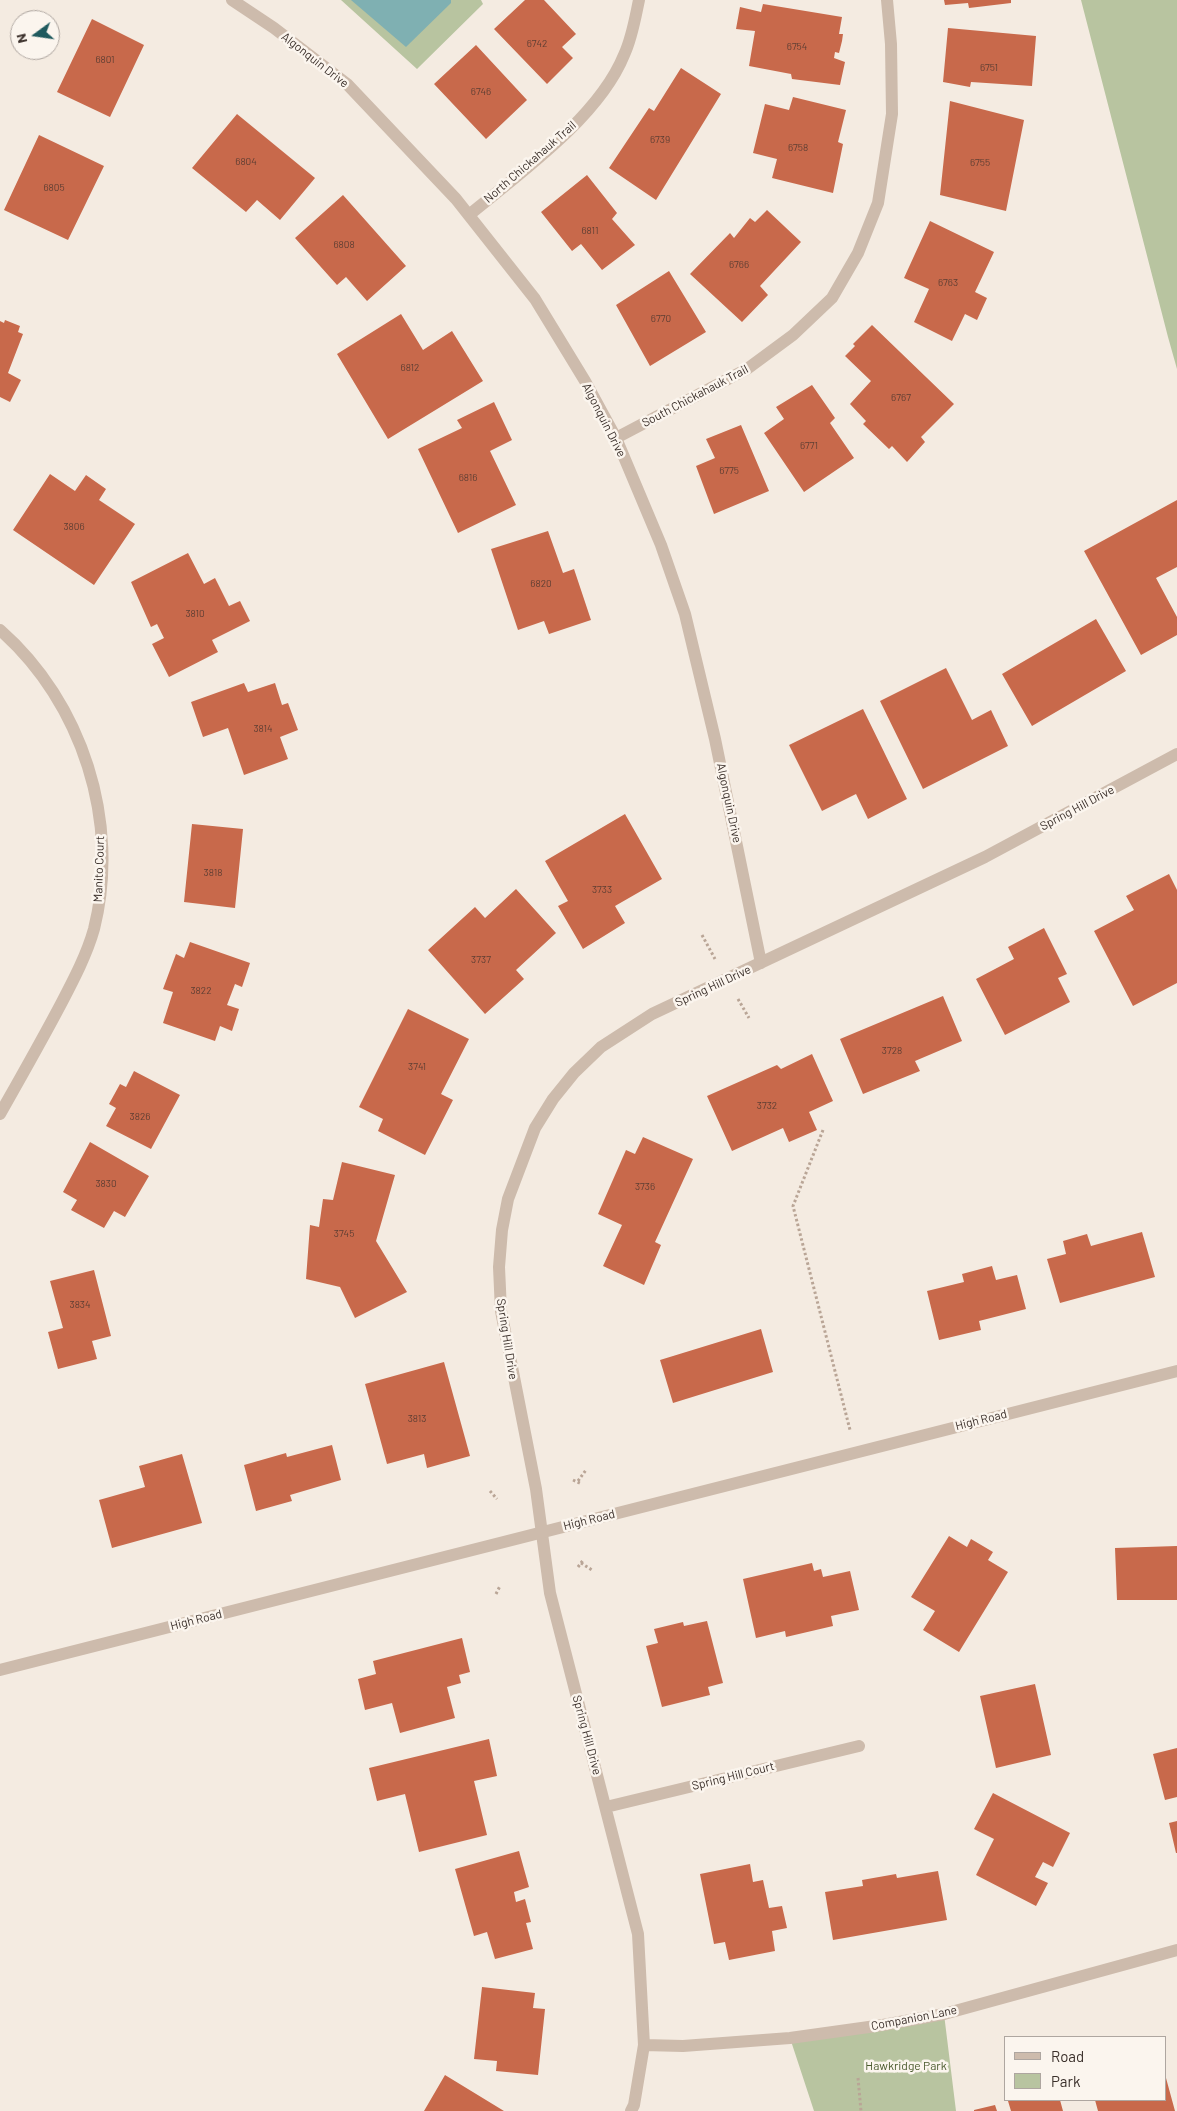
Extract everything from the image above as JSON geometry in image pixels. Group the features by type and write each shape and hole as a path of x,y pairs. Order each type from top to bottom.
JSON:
{"street":[{"name":"Algonquin Drive","path":"232,0 274,28 347,84 469,215 535,299 616,438 662,545 685,614 716,739 761,963"},
{"name":"North Chickahauk Trail","path":"469,215 558,141 584,114 610,81 624,56 635,20 638,0"},
{"name":"South Chickahauk Trail","path":"616,438 747,369 793,336 834,294 858,253 879,195 892,114 891,46 887,0"},
{"name":"Manito Court","path":"0,630 41,672 65,709 84,753 96,794 101,835 100,893 93,930 78,970 0,1114"},
{"name":"Spring Hill Drive","path":"631,2111 634,2105 644,2045 638,1934 550,1593 536,1489 501,1311 499,1267 502,1230 508,1199 521,1162 535,1128 553,1099 574,1073 601,1047 652,1014 986,857 1177,754"},
{"name":"High Road","path":"0,1670 1177,1371"},
{"name":"Spring Hill Court","path":"606,1807 859,1746"},
{"name":"Companion Lane","path":"644,2045 683,2046 790,2038 883,2025 944,2014 1177,1950"}],"path":[{"path":"823,1130 794,1206 856,1452"},
{"path":"573,1480 580,1483 586,1470"},
{"path":"490,1491 497,1499"},
{"path":"578,1567 584,1559"},
{"path":"581,1563 592,1570"},
{"path":"496,1594 500,1586"},
{"path":"858,2078 861,2111"}],"green space":[{"path":"341,0 481,0 483,4 417,69"},
{"path":"1081,0 1177,0 1177,369 1168,337"},
{"name":"Hawkridge Park","path":"944,2014 956,2111 814,2111 790,2038"}],"water":[{"path":"351,0 451,0 451,3 406,47"}],"building":[{"path":"525,0 544,0 576,34 562,47 573,58 547,84 494,29"},
{"path":"944,0 1011,0 1011,3 969,8 968,3 945,5"},
{"path":"763,4 842,17 839,34 843,34 842,41 839,53 835,52 834,58 845,62 840,85 792,79 791,74 749,66 755,31 736,29 740,7 761,12"},
{"path":"92,19 144,45 110,117 57,92"},
{"path":"948,28 1036,36 1032,86 971,82 970,87 943,82"},
{"path":"476,45 527,100 486,139 434,84"},
{"path":"681,68 721,94 656,200 609,168 649,108 654,111"},
{"path":"793,97 846,110 838,142 843,144 833,193 772,178 777,159 753,153 765,104 789,110"},
{"path":"950,101 1024,120 1006,211 940,195"},
{"path":"237,114 315,178 280,220 257,200 246,212 192,168"},
{"path":"39,135 104,166 68,240 4,210"},
{"path":"587,175 617,213 612,219 635,245 602,270 581,244 572,251 541,212"},
{"path":"343,195 406,266 367,301 346,277 337,285 295,238"},
{"path":"767,210 801,242 760,286 768,295 742,322 690,274 730,233 734,238 750,218 755,222"},
{"path":"930,221 994,252 975,292 987,298 977,320 965,314 952,341 914,322 929,289 904,278"},
{"path":"669,271 706,332 650,366 616,305"},
{"path":"401,314 423,350 452,331 483,381 388,439 337,354"},
{"path":"5,320 20,326 18,332 23,334 8,373 21,380 10,402 0,397 0,321 4,323"},
{"path":"872,325 954,404 921,437 925,442 907,462 892,446 889,449 863,424 866,421 850,404 871,381 845,356 855,346 853,344"},
{"path":"812,385 835,418 830,423 854,458 804,492 764,433 784,419 776,407"},
{"path":"494,402 512,440 490,451 516,505 458,533 418,449 462,428 457,420"},
{"path":"741,425 769,491 714,514 696,466 715,458 706,439"},
{"path":"50,474 75,491 86,475 106,489 99,500 135,524 94,585 13,530"},
{"path":"1177,500 1177,567 1156,578 1177,617 1177,635 1141,655 1084,551"},
{"path":"548,531 563,573 574,569 591,620 549,634 544,621 518,630 491,549"},
{"path":"188,553 204,584 215,578 229,606 240,601 250,621 212,640 218,652 169,677 152,644 164,638 157,624 151,627 131,582"},
{"path":"1096,619 1126,671 1032,726 1002,674"},
{"path":"946,668 972,720 991,710 1008,746 923,789 880,701"},
{"path":"244,683 248,692 275,683 282,705 288,703 298,730 280,737 288,759 244,775 228,728 203,737 191,702"},
{"path":"863,709 907,799 868,819 856,794 822,811 789,745"},
{"path":"625,814 662,879 615,906 625,923 583,949 558,906 568,901 545,861"},
{"path":"192,824 243,829 235,908 184,902"},
{"path":"1169,874 1177,890 1177,983 1133,1006 1094,931 1134,910 1126,896"},
{"path":"516,889 556,933 516,970 524,979 485,1014 428,950 475,907 485,918"},
{"path":"1044,928 1067,974 1058,978 1070,1002 1005,1035 976,979 1014,959 1008,947"},
{"path":"190,942 250,963 242,987 235,984 227,1005 239,1009 232,1031 220,1026 215,1041 163,1023 173,992 163,989 176,954 184,958"},
{"path":"943,996 962,1041 915,1061 920,1071 863,1094 840,1039"},
{"path":"408,1009 469,1039 441,1094 453,1100 425,1155 378,1131 383,1119 359,1107"},
{"path":"812,1054 833,1101 809,1112 817,1130 789,1142 783,1128 732,1151 707,1096 777,1065 781,1069"},
{"path":"134,1071 180,1095 151,1149 106,1126 116,1108 109,1104 120,1084 126,1087"},
{"path":"643,1137 693,1159 655,1242 661,1245 644,1285 603,1266 622,1225 598,1214 626,1150 635,1154"},
{"path":"90,1142 149,1176 125,1217 114,1211 104,1228 71,1210 77,1200 63,1192"},
{"path":"342,1162 395,1175 376,1241 407,1292 355,1318 340,1287 306,1279 310,1225 319,1227 323,1199 333,1200"},
{"path":"1142,1232 1155,1277 1060,1303 1047,1259 1066,1254 1063,1241 1087,1234 1091,1246"},
{"path":"992,1266 996,1280 1017,1275 1026,1309 979,1321 981,1330 939,1340 927,1291 964,1282 962,1274"},
{"path":"94,1270 111,1336 92,1341 97,1359 58,1369 48,1332 63,1328 50,1281"},
{"path":"761,1329 773,1372 673,1403 660,1360"},
{"path":"444,1362 470,1456 427,1468 424,1454 387,1464 365,1384"},
{"path":"332,1445 341,1480 290,1495 292,1501 256,1511 244,1465 286,1453 287,1457"},
{"path":"182,1454 202,1523 112,1548 99,1500 145,1487 139,1466"},
{"path":"949,1536 967,1547 971,1539 993,1552 988,1560 1008,1572 959,1652 923,1630 935,1611 911,1597"},
{"path":"1177,1546 1177,1600 1117,1600 1115,1548"},
{"path":"812,1563 814,1571 821,1569 823,1577 850,1571 859,1610 831,1616 833,1626 786,1637 785,1631 756,1638 743,1579"},
{"path":"707,1621 723,1683 708,1687 710,1695 662,1707 646,1646 658,1643 654,1629 683,1622 684,1626"},
{"path":"462,1638 470,1672 459,1675 461,1683 447,1687 455,1718 400,1733 392,1703 365,1710 358,1679 376,1674 373,1661"},
{"path":"1035,1684 1051,1755 996,1768 980,1696"},
{"path":"489,1739 497,1776 474,1781 487,1835 419,1852 405,1794 377,1801 369,1768"},
{"path":"1177,1748 1177,1797 1165,1800 1153,1754"},
{"path":"993,1793 1070,1833 1053,1867 1043,1862 1035,1877 1048,1883 1036,1906 976,1875 994,1839 974,1829"},
{"path":"1177,1821 1177,1853 1176,1853 1169,1823"},
{"path":"519,1851 529,1887 514,1892 516,1902 525,1899 531,1922 526,1923 533,1949 495,1959 487,1932 474,1936 455,1869"},
{"path":"750,1864 753,1882 763,1880 769,1908 782,1906 787,1928 772,1931 775,1951 729,1960 725,1942 714,1944 700,1874"},
{"path":"938,1871 947,1920 833,1940 825,1892 863,1886 862,1880 896,1874 897,1878"},
{"path":"482,1987 535,1993 533,2008 545,2009 538,2075 496,2071 497,2061 474,2059"},
{"path":"445,2075 504,2111 424,2111"},
{"path":"1167,2082 1175,2111 1098,2111 1095,2101 1167,2101"},
{"path":"1008,2101 1060,2101 1063,2111 1011,2111"},
{"path":"995,2105 997,2111 974,2111 974,2110"}]}
